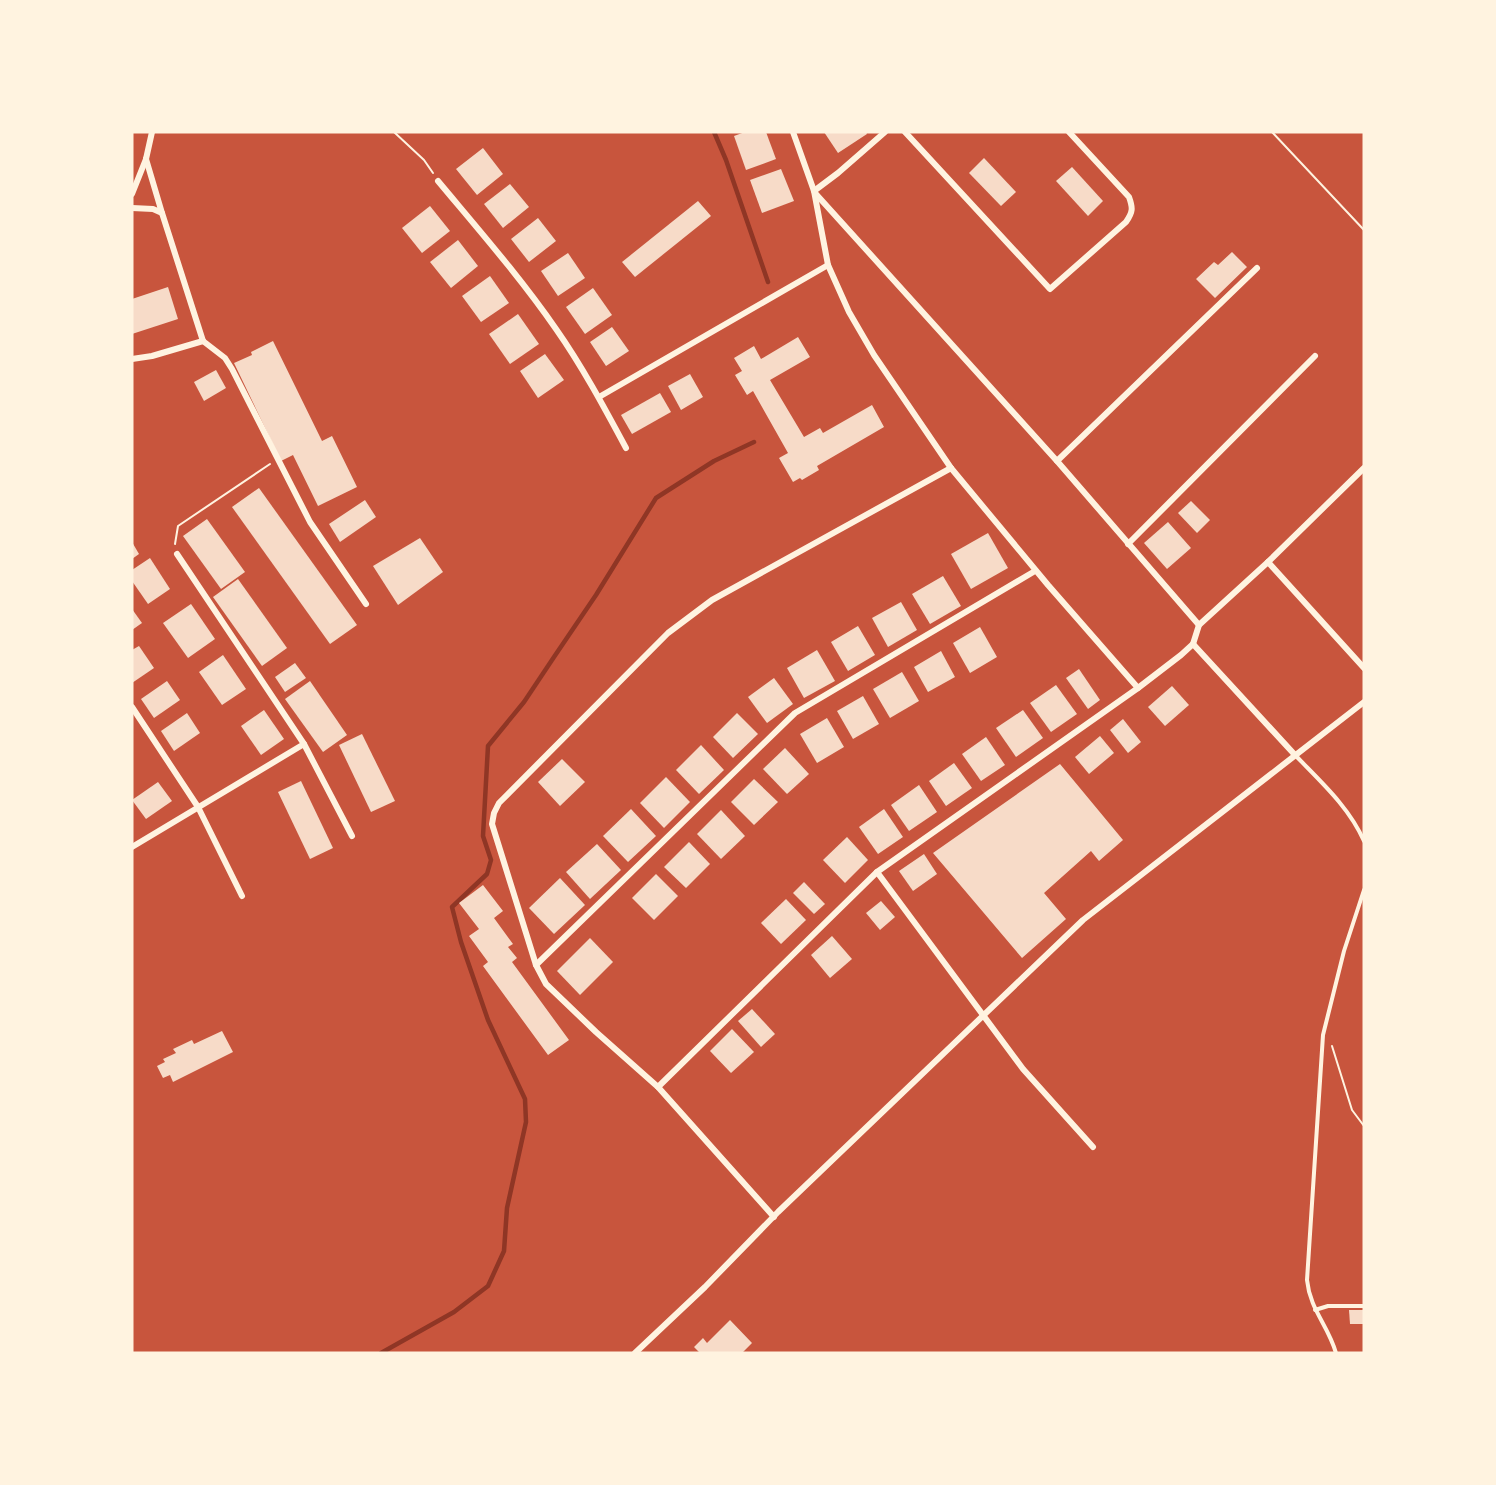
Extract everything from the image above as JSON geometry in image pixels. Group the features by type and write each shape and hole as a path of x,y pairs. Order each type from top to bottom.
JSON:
{"street":[{"path":"132,194 146,159 152,132"},
{"path":"793,132 814,191 828,265 849,312 874,356 951,468 1035,571 1138,688"},
{"path":"814,191 885,132"},
{"path":"905,132 1050,289 1126,222 1132,214 1133,207 1129,197 1069,132"},
{"path":"146,159 203,342 225,358 232,369 310,522 366,604"},
{"path":"438,181 556,329 599,397 626,448"},
{"path":"814,191 1057,461 1199,626"},
{"path":"132,208 153,209 162,213"},
{"path":"599,397 828,265"},
{"path":"1057,461 1257,268"},
{"path":"132,358 152,356 203,342"},
{"path":"1128,544 1315,356"},
{"path":"774,1217 658,1087 546,984 536,965 492,824 494,813 499,803 668,633 712,600 951,468"},
{"path":"658,1087 878,872 1138,688 1192,644 1199,626 1364,468"},
{"path":"177,554 304,744 352,836"},
{"path":"1268,562 1364,668"},
{"path":"536,965 795,713 1035,571"},
{"path":"1192,644 1295,755"},
{"path":"635,1353 1083,920 1364,702"},
{"path":"132,707 198,807 242,896"},
{"path":"132,847 304,744"},
{"path":"878,872 1023,1069 1093,1147"}],"lane":[{"path":"1295,755 1325,784 1356,823 1364,841"},
{"path":"1336,1353 1329,1332 1308,1295 1307,1280 1323,1035 1344,951 1364,890"},
{"path":"1315,1310 1328,1306 1364,1306"}],"path":[{"path":"394,132 424,160 438,181"},
{"path":"1272,132 1364,231"},
{"path":"177,554 174,540 178,526 261,469 278,460"},
{"path":"1323,1035 1331,1042 1352,1110 1364,1126"}],"building":[{"path":"745,132 766,132 776,159 746,170 734,136"},
{"path":"824,132 866,132 867,134 838,153"},
{"path":"483,148 503,174 477,195 456,169"},
{"path":"984,158 1016,192 1001,206 969,173"},
{"path":"1072,167 1103,201 1088,216 1056,181"},
{"path":"781,169 794,201 762,213 750,180"},
{"path":"510,184 529,207 503,228 484,204"},
{"path":"698,201 711,216 635,277 622,262"},
{"path":"430,206 450,231 422,253 402,228"},
{"path":"538,218 556,241 529,262 511,239"},
{"path":"458,240 478,266 451,288 430,262"},
{"path":"1232,252 1247,267 1215,298 1196,279 1214,262 1218,265"},
{"path":"568,253 585,278 558,296 541,271"},
{"path":"490,276 509,303 481,322 462,296"},
{"path":"168,287 178,319 132,334 132,299"},
{"path":"593,288 612,315 585,334 566,307"},
{"path":"518,314 539,344 510,364 489,334"},
{"path":"612,327 629,351 606,366 590,342"},
{"path":"798,337 810,357 770,380 804,437 820,428 823,433 872,405 884,427 817,466 819,470 802,480 800,478 793,482 779,458 788,453 753,391 747,395 735,375 742,371 734,358 754,346 761,359"},
{"path":"273,341 322,441 332,436 357,487 318,506 293,455 281,461 234,363 252,355 251,352"},
{"path":"545,354 564,380 538,398 520,371"},
{"path":"216,370 226,388 204,401 194,382"},
{"path":"690,374 703,397 681,410 668,386"},
{"path":"660,393 671,412 632,434 621,415"},
{"path":"259,488 357,625 330,644 232,507"},
{"path":"365,500 376,517 340,542 329,524"},
{"path":"1191,501 1210,520 1197,533 1178,513"},
{"path":"207,519 245,572 221,589 183,536"},
{"path":"1168,522 1191,548 1167,569 1144,543"},
{"path":"988,533 1008,568 971,589 951,554"},
{"path":"420,538 443,572 398,605 373,566"},
{"path":"132,542 139,554 132,559"},
{"path":"150,558 170,589 148,604 132,581 132,570"},
{"path":"943,576 961,606 930,624 912,594"},
{"path":"238,579 287,648 262,666 213,597"},
{"path":"901,602 917,630 888,647 872,618"},
{"path":"191,604 215,639 188,658 163,623"},
{"path":"132,609 142,623 132,630"},
{"path":"858,626 875,655 848,671 831,642"},
{"path":"980,627 997,657 970,673 953,643"},
{"path":"139,646 154,668 132,683 132,650"},
{"path":"817,650 835,681 804,698 787,668"},
{"path":"941,651 955,677 928,692 914,667"},
{"path":"223,655 246,689 222,705 199,672"},
{"path":"295,663 306,678 285,692 275,677"},
{"path":"1079,669 1100,700 1088,709 1066,678"},
{"path":"902,672 919,701 890,718 873,689"},
{"path":"774,678 793,704 767,723 748,697"},
{"path":"167,681 180,700 154,718 141,699"},
{"path":"310,681 347,735 323,752 285,699"},
{"path":"1056,685 1077,714 1051,732 1030,703"},
{"path":"1172,686 1189,705 1165,726 1148,707"},
{"path":"863,696 879,724 853,739 837,711"},
{"path":"264,710 284,739 261,755 241,726"},
{"path":"1023,710 1043,738 1016,757 996,728"},
{"path":"187,713 200,733 174,751 161,731"},
{"path":"737,713 758,734 733,758 713,737"},
{"path":"827,718 844,747 817,763 800,734"},
{"path":"1123,719 1141,742 1128,753 1110,730"},
{"path":"362,734 395,801 371,812 339,745"},
{"path":"1100,736 1114,753 1089,774 1075,757"},
{"path":"986,737 1005,765 981,781 962,754"},
{"path":"701,745 724,770 699,794 676,770"},
{"path":"785,748 809,774 787,794 763,769"},
{"path":"562,759 585,782 560,806 538,782"},
{"path":"954,763 972,788 946,806 929,781"},
{"path":"1060,764 1123,840 1099,861 1091,851 1044,893 1066,919 1022,958 933,853"},
{"path":"666,777 690,802 664,828 640,803"},
{"path":"754,779 778,802 754,825 731,802"},
{"path":"301,781 333,848 310,859 278,792"},
{"path":"158,782 172,801 146,819 132,800"},
{"path":"919,785 937,812 909,831 891,805"},
{"path":"631,809 656,836 628,862 603,836"},
{"path":"884,809 903,837 878,854 859,827"},
{"path":"721,810 745,836 721,859 697,834"},
{"path":"847,837 868,860 845,883 823,860"},
{"path":"689,842 710,864 686,888 664,867"},
{"path":"597,844 621,870 590,899 566,872"},
{"path":"924,854 937,874 913,891 899,871"},
{"path":"656,874 678,896 654,920 632,898"},
{"path":"560,878 585,905 554,934 529,908"},
{"path":"804,882 825,904 814,914 793,893"},
{"path":"483,885 503,911 494,918 513,944 508,947 517,958 512,962 569,1040 548,1055 483,966 488,962 469,936 479,929 459,903"},
{"path":"786,899 806,920 781,944 761,923"},
{"path":"881,901 895,917 880,930 866,913"},
{"path":"832,936 852,959 830,978 811,955"},
{"path":"590,938 613,962 580,995 557,971"},
{"path":"752,1009 775,1034 761,1047 738,1021"},
{"path":"732,1029 754,1052 731,1073 710,1051"},
{"path":"222,1031 233,1052 173,1082 170,1075 163,1078 157,1066 165,1062 163,1059 176,1053 173,1049 192,1040 194,1044"},
{"path":"1349,1310 1364,1310 1364,1324 1350,1324"},
{"path":"730,1320 752,1343 742,1353 700,1353 694,1347 703,1338 707,1343"}],"waterway":[{"path":"714,132 726,160 768,282"},
{"path":"381,1353 454,1312 488,1286 504,1251 507,1208 526,1122 525,1099 488,1020 461,942 452,907 487,874 491,860 483,836 488,746 524,702 596,595 656,498 714,461 754,442"}]}
